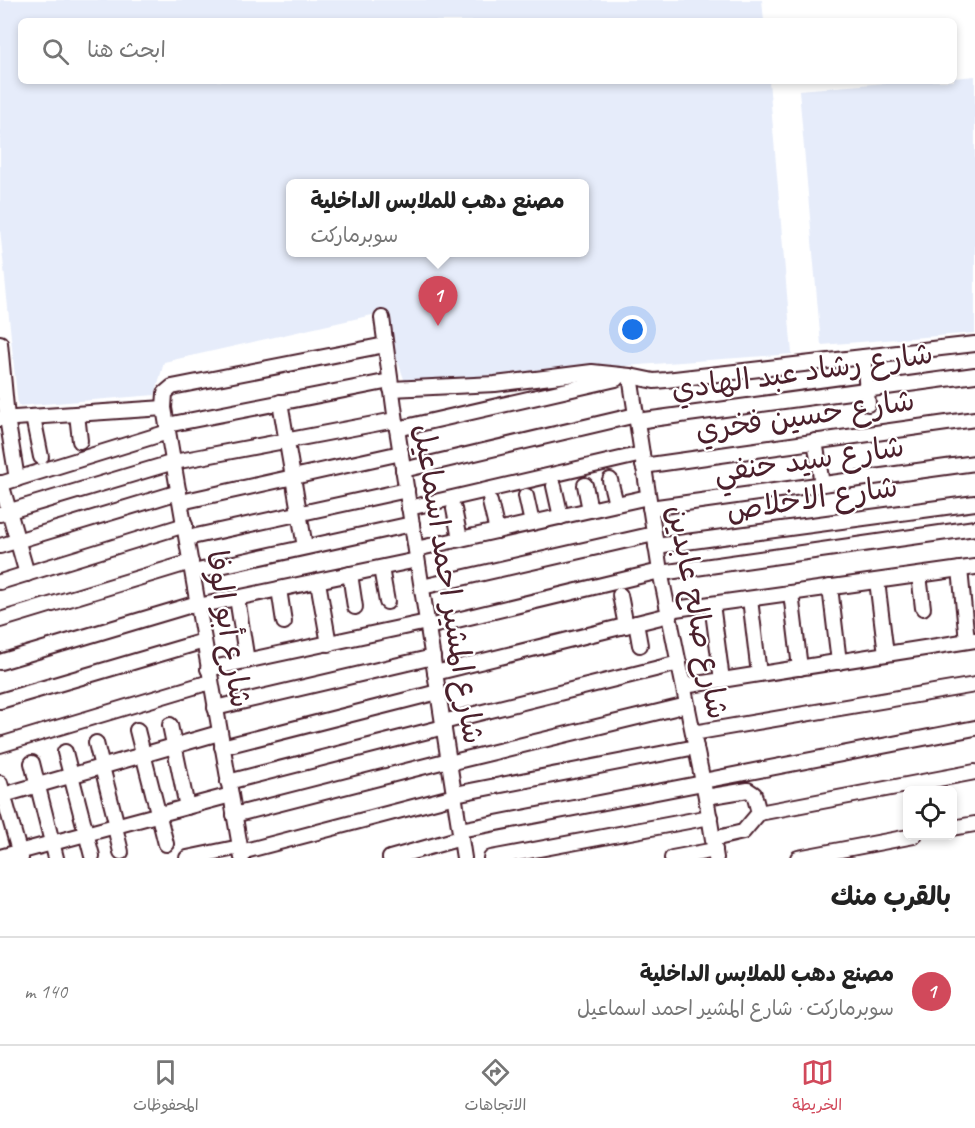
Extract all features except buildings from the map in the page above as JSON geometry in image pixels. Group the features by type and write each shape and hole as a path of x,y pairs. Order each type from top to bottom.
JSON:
{"street":[{"name":"شارع المشير احمد اسماعيل","path":"382,318 396,425 464,858"},
{"path":"0,343 6,444 17,478"},
{"path":"27,574 17,541 4,513 1,484 168,428 280,402 391,385 495,384 592,372 654,381 975,344"},
{"path":"4,418 164,408 165,393 172,387 385,345"},
{"path":"864,357 868,404"},
{"name":"شارع رشاد عبد الهادي","path":"403,470 636,418 975,375"},
{"path":"4,513 174,462 287,441 396,425 630,376"},
{"name":"شارع صالح عابدين","path":"630,376 660,572 715,849"},
{"path":"280,402 298,513 306,547"},
{"name":"شارع أبو الوفا","path":"164,408 241,852"},
{"path":"77,414 80,441"},
{"path":"33,417 40,457"},
{"name":"شارع حسين فخري","path":"409,508 643,460 815,441 975,418"},
{"path":"815,441 822,484"},
{"path":"0,546 180,497 292,477 401,453"},
{"name":"شارع سيد حنفي","path":"0,662 198,604 381,568 460,539 616,504 822,484 975,463"},
{"path":"610,480 616,504"},
{"path":"585,484 590,510"},
{"path":"554,486 561,517"},
{"path":"0,582 186,531 298,513 406,490"},
{"path":"526,496 532,523"},
{"path":"490,502 496,531"},
{"name":"شارع الاخلاص","path":"422,587 655,540 975,503"},
{"path":"454,509 460,539"},
{"path":"0,620 192,567 306,547 412,524"},
{"path":"0,745 209,676 247,661 428,625 660,572 975,528"},
{"path":"435,673 631,624 669,612 975,567"},
{"path":"381,568 387,602"},
{"path":"684,686 971,641 960,569"},
{"path":"350,574 355,608"},
{"path":"919,575 923,608"},
{"path":"877,581 886,654"},
{"path":"318,582 329,644"},
{"path":"830,587 839,662"},
{"path":"279,589 284,622"},
{"path":"791,593 800,668"},
{"path":"620,595 640,645"},
{"path":"237,598 247,661"},
{"path":"750,599 759,674"},
{"path":"712,604 722,680"},
{"path":"0,701 204,641"},
{"path":"215,708 433,657"},
{"path":"0,858 20,855 187,807 230,788 443,724 679,663"},
{"path":"187,858 241,852 455,795 695,740 975,685"},
{"path":"20,855 1,791 38,785 174,746 221,740 438,692"},
{"path":"234,815 687,705"},
{"path":"170,725 187,807"},
{"path":"390,858 460,834 704,787 975,728"},
{"path":"138,730 166,844"},
{"path":"96,743 121,852"},
{"path":"65,752 92,856"},
{"path":"32,763 56,858"},
{"path":"672,858 715,849 743,832 759,813 975,772"},
{"path":"704,787 748,790 754,794 759,813"},
{"path":"491,858 710,817"},
{"path":"957,827 975,824"},
{"path":"798,858 903,838"}],"shaded area":[{"path":"0,0 762,0 764,18 18,18 18,84 769,84 792,354 405,382 381,313 164,362 155,395 18,406 0,229"},
{"path":"975,76 975,333 821,345 799,90 874,84 957,84 957,78"}],"place":[{"name":"مصنع دهب للملابس الداخلية","path":"438,326"}]}
